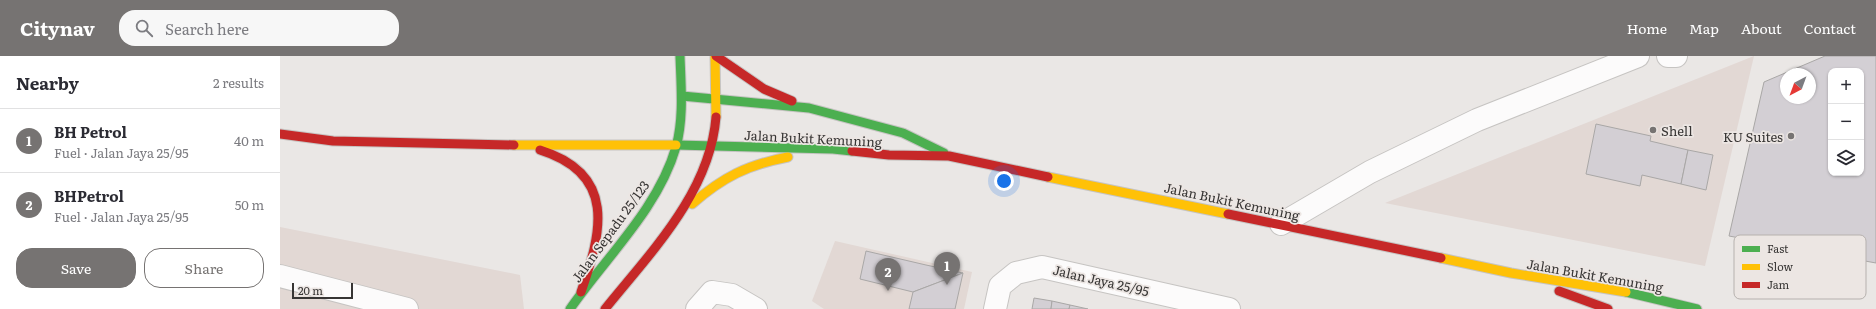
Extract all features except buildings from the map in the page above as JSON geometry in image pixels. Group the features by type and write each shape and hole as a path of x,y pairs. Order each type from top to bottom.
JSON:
{"main road":[{"name":"Jalan Sepadu 25/123","path":"570,309 581,292 648,206 667,173 676,145 682,96 680,56"},
{"path":"605,309 672,224 701,177 711,146 717,100 716,56"},
{"path":"716,56 764,89 809,108"},
{"name":"Jalan Bukit Kemuning","path":"682,96 809,108 903,133 949,156"},
{"path":"280,134 333,141 513,145 556,154 577,167 593,188 599,211 596,245 581,292"},
{"name":"Jalan Bukit Kemuning","path":"513,145 676,145 833,149 889,155 949,156 1281,224 1511,274 1640,294 1697,309"},
{"path":"672,224 714,184 739,170 759,163 833,149"},
{"name":"Jalan Bukit Kemuning","path":"1511,274 1608,309"}],"street":[{"path":"1281,224 1370,172 1477,120 1638,56"},
{"path":"1668,56 1676,56"},
{"name":"Jalan Jaya 25/95","path":"995,309 1000,286 1016,273 1042,267 1229,309"},
{"path":"280,276 407,309"},
{"path":"697,309 712,292 732,295 756,309"}],"shaded area":[{"name":"Shell","path":"1754,56 1705,266 1385,203"},
{"path":"280,227 520,275 524,309 280,309"},
{"path":"835,241 972,272 964,309 824,309 812,301"}],"traffic: fast":[{"path":"570,309 630,232 657,191 668,170 679,136 681,102 680,56"},
{"path":"682,96 809,108 903,133 944,153"},
{"path":"676,145 833,149 852,151"},
{"path":"1626,292 1697,309"}],"traffic: slow":[{"path":"715,56 716,117"},
{"path":"514,145 676,145"},
{"path":"692,204 714,186 736,173 760,164 788,157"},
{"path":"1048,177 1228,214"},
{"path":"1441,258 1511,273 1626,292"}],"traffic: jam":[{"path":"716,56 764,89 792,101"},
{"path":"605,309 658,244 690,196 702,171 711,145 716,117"},
{"path":"280,134 333,141 514,145"},
{"path":"540,150 565,161 582,174 592,190 597,208 598,227 594,248 581,292"},
{"path":"852,151 889,155 949,156 1048,177"},
{"path":"1228,214 1441,258"},
{"path":"1559,291 1608,309"}],"place":[{"name":"Shell","path":"1653,130"},
{"name":"KU Suites","path":"1791,136"},
{"name":"BH Petrol","path":"947,285"},
{"name":"BHPetrol","path":"888,291"}]}
